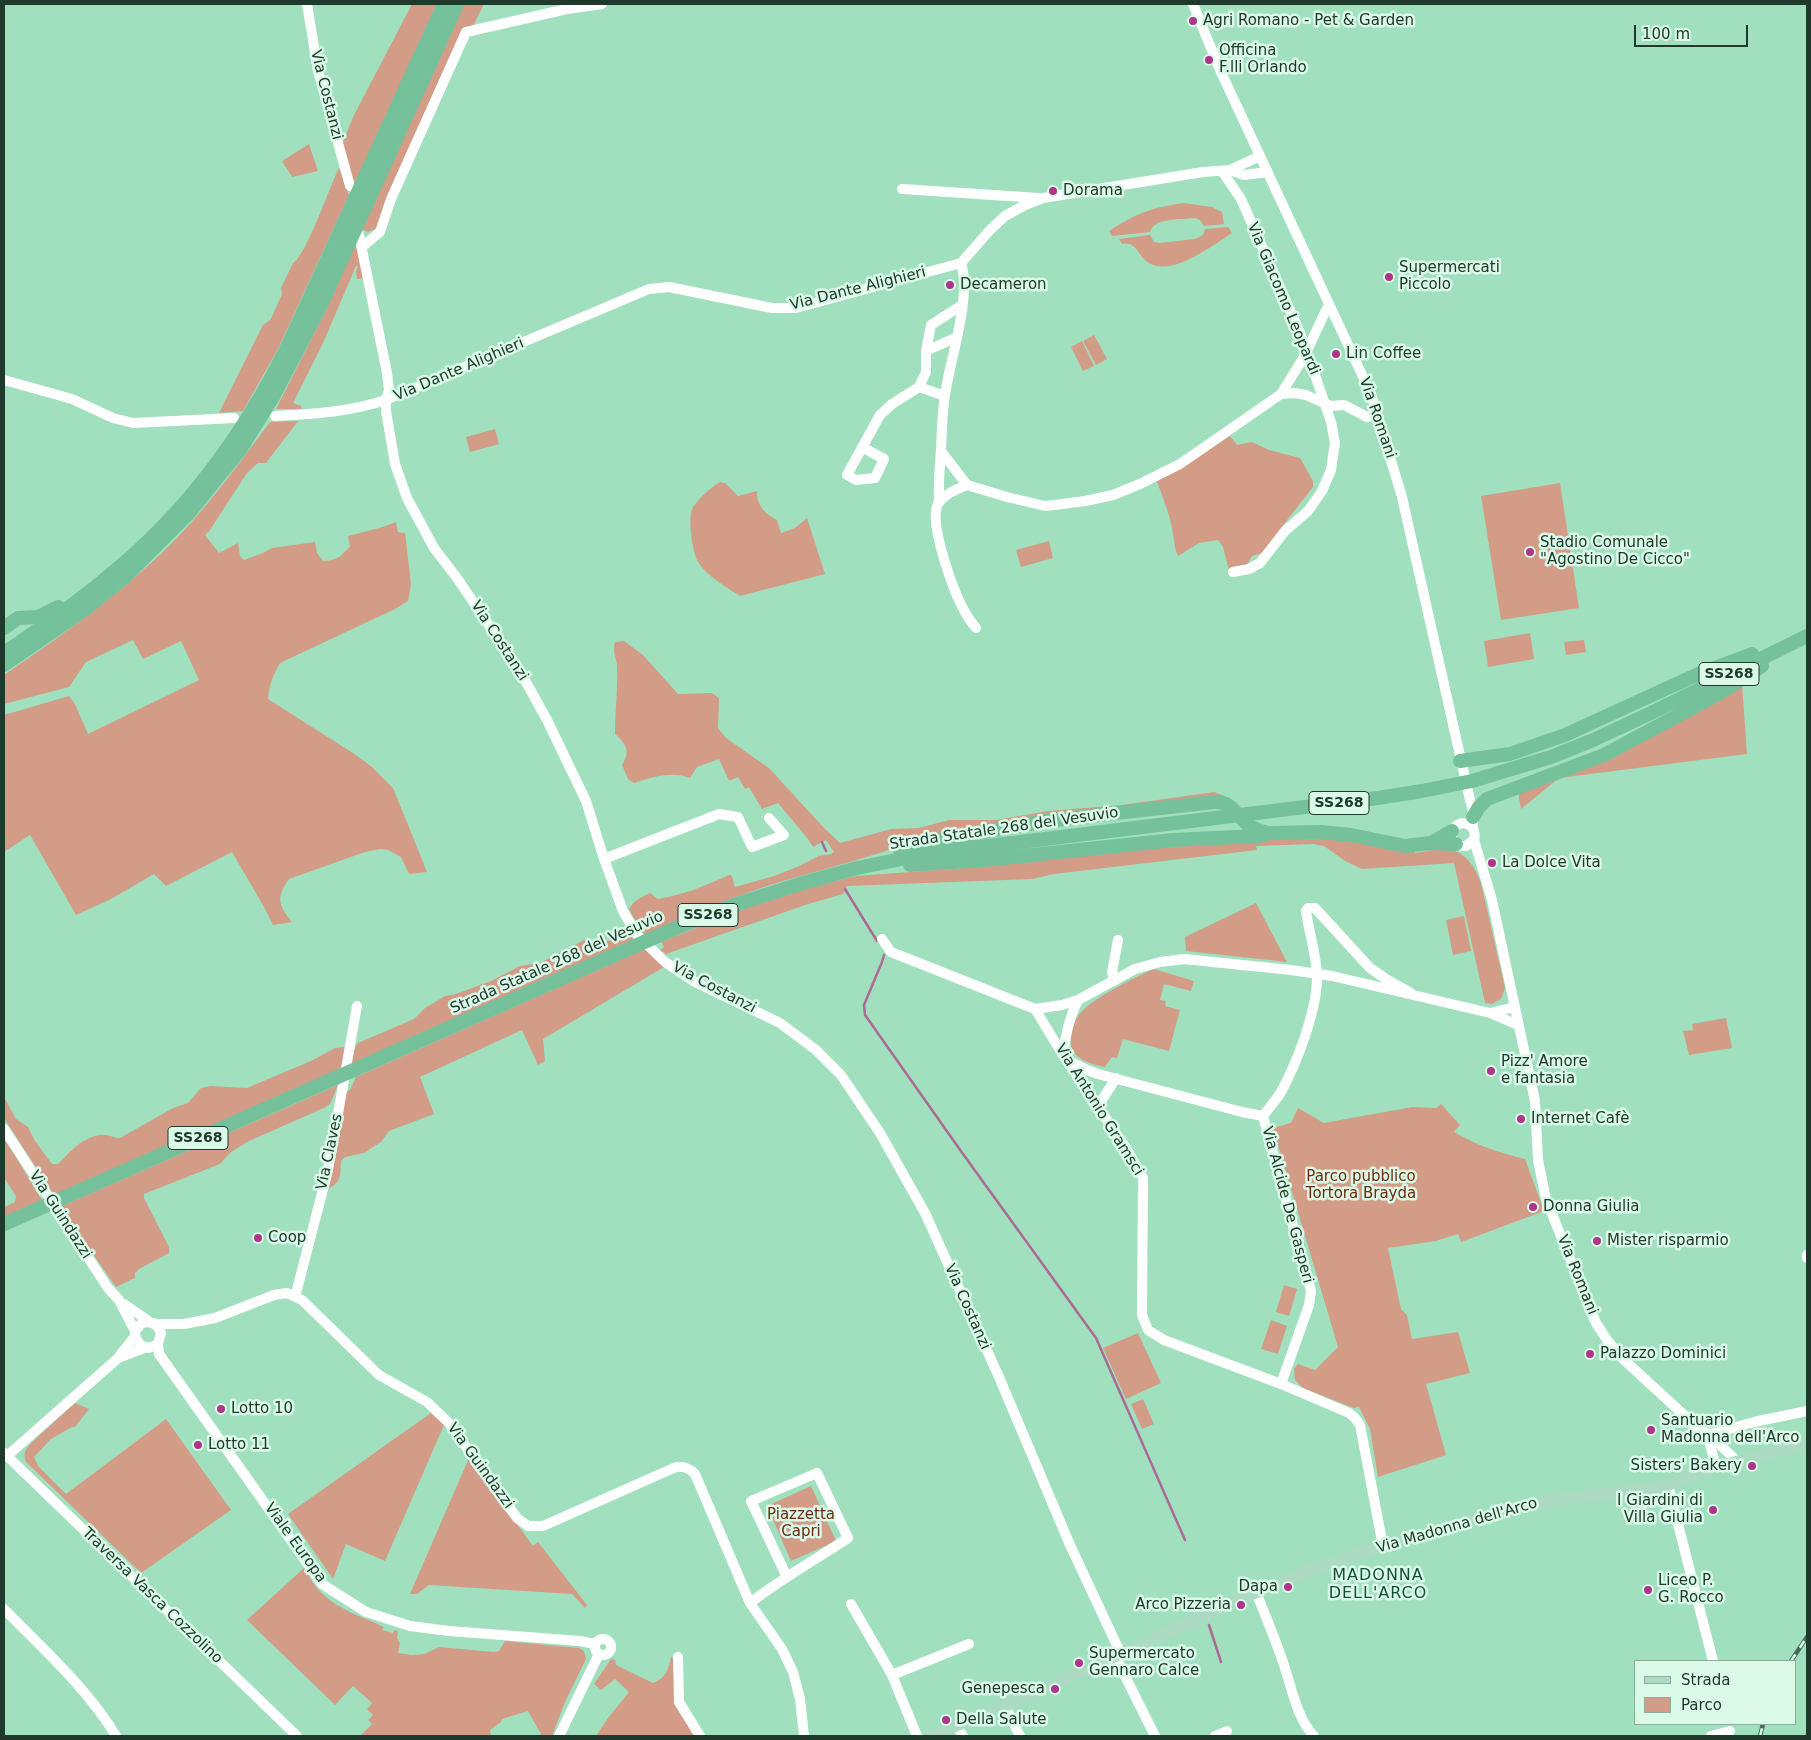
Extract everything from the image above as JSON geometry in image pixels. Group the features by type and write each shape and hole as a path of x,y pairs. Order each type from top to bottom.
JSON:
{"highway":[{"path":"4,665 84,610 126,576 160,544 205,495 240,450 273,397 356,235 354,189 444,4"},
{"path":"4,653 80,600 125,562 184,502 216,464 237,434 260,398 281,359 356,213 457,4"},
{"path":"4,628 18,618 38,617 54,610 104,572 125,562"},
{"name":"SS268","path":"1462,766 1510,754 1565,735 1708,670 1774,644 1807,636"},
{"name":"SS268","path":"1473,823 1479,806 1487,799 1604,754 1718,694 1780,657 1807,636"},
{"name":"Strada Statale 268 del Vesuvio","path":"4,1224 652,938 757,897 857,868 966,848 1378,798 1472,781 1542,760 1591,741 1807,636"},
{"path":"857,868 916,846 961,835 1046,821 1214,802 1222,802 1230,806 1247,826 1271,833 1336,833 1405,846 1431,843 1457,836"},
{"path":"872,865 979,860 1180,839 1258,836 1271,833"}],"main road":[{"name":"Via Madonna dell'Arco","path":"930,1736 960,1731 1005,1706 1256,1592 1311,1570 1383,1546 1500,1512 1551,1500 1668,1485 1716,1467 1807,1444"}],"street":[{"name":"Via Costanzi","path":"307,4 318,71 354,189"},
{"path":"362,247 380,232 391,198 438,99 465,34 469,31 602,4"},
{"name":"Via Romani","path":"1193,4 1220,70 1371,394 1378,414 1402,496 1472,804 1474,840 1490,891 1535,1102 1538,1160 1543,1188 1596,1323 1607,1340 1623,1359 1705,1435 1716,1441 1738,1462"},
{"path":"902,189 1043,198 1179,175 1226,170 1260,156"},
{"path":"1226,170 1244,175 1268,172"},
{"name":"Via Giacomo Leopardi","path":"1226,170 1298,326 1304,355 1313,369 1331,422 1335,443 1331,470 1322,491 1308,511 1285,531 1260,563 1249,569 1233,572"},
{"path":"1241,199 1244,175"},
{"path":"976,628 964,612 944,556 935,517 939,503 938,479 945,396 957,337 965,282 961,263 990,230 1006,216 1043,198"},
{"name":"Via Costanzi","path":"356,235 362,247 387,373 389,390 386,400 386,411 395,464 407,498 434,548 457,578 520,671 547,720 586,801 623,911 637,935 665,962 695,982 780,1023 816,1050 841,1075 880,1133 925,1213 999,1377 1070,1545 1155,1736"},
{"name":"Via Dante Alighieri","path":"275,416 352,410 386,400 649,289 668,287 772,308 796,308 961,263"},
{"path":"862,448 880,415 892,404 919,387 926,372 926,351 931,325 962,305"},
{"path":"941,451 967,484 978,490 1045,506 1085,501 1113,494 1140,484 1180,464 1281,394 1304,355 1326,310 1331,308"},
{"path":"926,351 957,337"},
{"path":"4,380 72,399 114,418 133,423 234,418"},
{"path":"919,387 945,396"},
{"path":"1281,394 1300,394 1331,406 1350,407 1367,416 1378,414"},
{"path":"939,503 955,490 967,484"},
{"path":"1457,836 1469,797"},
{"path":"604,859 719,814 738,818 752,847 784,835 769,818"},
{"path":"1457,836 1467,824 1473,823"},
{"path":"1457,836 1469,845 1474,840"},
{"name":"Via Romani","path":"1457,836 1481,866"},
{"name":"Via Alcide De Gasperi","path":"1281,1384 1309,1305 1311,1291 1263,1116 1281,1092 1307,1033 1317,974 1315,953 1306,911 1310,906 1370,968 1411,993"},
{"path":"882,938 891,952 1035,1009 1062,1005 1078,1000 1135,969 1151,964 1184,959 1317,974 1411,993 1490,1013 1518,1025"},
{"path":"1114,981 1112,972 1118,940"},
{"path":"1078,1000 1070,1016 1066,1031 1065,1057 1087,1070 1263,1116"},
{"name":"Via Claves","path":"295,1297 328,1170 357,1006"},
{"path":"1490,1013 1514,1007"},
{"name":"Via Antonio Gramsci","path":"1035,1009 1126,1148 1143,1178 1142,1315 1148,1330 1164,1340 1281,1384 1349,1413 1355,1418 1360,1425 1383,1546"},
{"path":"1098,1106 1116,1078"},
{"name":"Via Guindazzi","path":"4,1129 108,1288 119,1300 153,1323"},
{"path":"6,1455 117,1359 141,1324 184,1324 215,1318 274,1295 287,1293 295,1297"},
{"name":"Via Guindazzi","path":"295,1297 302,1300 379,1375 427,1402 450,1423 517,1518 528,1526 543,1526 676,1467 691,1470 750,1603 782,1649 793,1672 800,1699 804,1736"},
{"name":"Via Guindazzi","path":"119,1300 135,1334"},
{"path":"153,1323 160,1330 154,1346"},
{"path":"117,1359 154,1346 184,1324"},
{"path":"135,1334 136,1341 154,1346"},
{"name":"Viale Europa","path":"154,1346 322,1584 366,1612 410,1626 449,1631 580,1641 597,1649 559,1736"},
{"path":"1716,1467 1705,1435 1754,1422 1807,1412"},
{"name":"Traversa Vasca Cozzolino","path":"6,1455 297,1736"},
{"path":"750,1603 848,1538 817,1473 751,1501 787,1577"},
{"path":"1668,1485 1713,1660"},
{"path":"1256,1592 1280,1654 1298,1711 1308,1731 1314,1736"},
{"path":"851,1604 892,1675 917,1736"},
{"path":"4,1609 63,1670 90,1701 116,1736"},
{"path":"892,1675 969,1644"},
{"path":"678,1657 679,1702 700,1736"},
{"path":"1005,1706 1020,1736"},
{"path":"1711,1736 1730,1730"},
{"path":"1215,1736 1227,1731"}],"green space":[{"path":"412,4 437,4 354,186 342,145 353,117"},
{"path":"464,4 484,4 473,26 465,29 379,227 368,232 362,229"},
{"path":"309,144 318,171 292,177 282,161"},
{"path":"339,168 349,195 278,349 243,411 219,413 263,325 271,319 282,294 281,288 293,263 298,258 311,235"},
{"path":"1183,203 1212,207 1222,212 1224,224 1204,226 1200,220 1195,218 1176,219 1157,224 1150,232 1112,236 1109,231 1144,212"},
{"path":"1228,227 1232,233 1203,252 1178,264 1166,266 1156,266 1146,261 1133,246 1122,244 1119,239 1150,235 1154,242 1159,243 1195,239 1203,235 1205,229"},
{"path":"358,238 367,278 357,279 356,272 358,266 356,266 323,343 293,403 301,406 302,409 276,409 323,316"},
{"path":"1094,335 1107,359 1096,365 1083,341"},
{"path":"1082,341 1094,366 1083,371 1071,347"},
{"path":"298,421 266,463 258,463 247,473 205,535 219,553 238,543 240,556 244,560 272,548 315,542 317,553 323,561 328,561 344,553 350,546 348,536 396,522 398,532 405,533 411,584 408,601 395,609 280,663 269,689 268,699 356,755 372,767 393,788 427,872 409,874 401,857 388,850 380,849 365,852 289,879 282,891 280,901 281,906 292,922 273,925 232,852 166,886 154,874 111,899 76,915 30,835 4,852 4,715 69,696 75,704 88,734 199,680 181,641 143,659 133,640 86,662 69,687 4,704 4,675 98,607 169,546 200,513 270,422"},
{"path":"495,429 499,444 470,452 466,437"},
{"path":"1230,436 1237,445 1252,442 1269,450 1300,458 1313,481 1313,487 1265,552 1252,556 1246,566 1229,570 1223,547 1218,540 1199,543 1178,556 1169,516 1157,481 1185,466"},
{"path":"720,482 725,483 738,496 757,491 760,505 765,512 777,520 781,533 795,528 807,518 825,574 740,596 712,577 698,562 696,557 691,536 690,520 692,509 700,498"},
{"name":"Stadio Comunale \"Agostino De Cicco\"","path":"1560,483 1579,608 1501,620 1481,496"},
{"path":"1049,541 1053,558 1021,567 1016,550"},
{"path":"1530,633 1534,659 1488,667 1484,641"},
{"path":"1584,640 1586,652 1566,655 1564,642"},
{"path":"624,641 643,655 678,694 712,693 719,698 718,728 726,738 769,768 840,843 891,829 919,828 949,820 996,820 1048,811 1122,805 1214,792 1225,796 900,846 747,893 646,936 629,909 641,897 650,893 658,899 676,895 694,890 729,875 732,876 735,887 774,876 819,856 834,852 826,840 813,847 778,803 762,809 749,787 745,789 738,777 729,781 719,759 697,767 690,778 669,775 634,783 628,779 622,765 627,752 626,748 615,734 617,665 614,645 615,642"},
{"path":"1742,684 1747,754 1559,778 1521,809 1518,792"},
{"path":"1331,837 1415,851 1415,853 1436,849 1450,849 1457,851 1467,859 1481,883 1505,988 1501,999 1492,1004 1485,1003 1454,863 1362,869 1345,861 1324,846 1313,844 1256,846 1257,850 1054,874 1032,879 847,886 843,894 805,905 666,954 660,950 664,947 661,942 747,907 808,888 856,876 965,868 1174,842"},
{"path":"1256,903 1287,962 1186,951 1185,937"},
{"path":"1464,916 1471,951 1453,955 1446,920"},
{"path":"631,932 637,939 351,1065 355,1047 358,1043 414,1019 425,1008 445,996 456,994 491,981 520,966 540,963 586,939 600,944"},
{"path":"645,949 664,967 543,1039 545,1061 538,1065 522,1030 420,1077 434,1114 389,1131 381,1142 364,1153 345,1157 341,1161 339,1179 335,1185 325,1190 344,1093 350,1090 356,1077"},
{"path":"1154,969 1194,981 1191,991 1164,984 1160,1000 1166,1001 1165,1006 1180,1010 1169,1051 1123,1039 1117,1058 1112,1057 1105,1067 1094,1065 1079,1058 1071,1045 1071,1035 1073,1026 1082,1011 1112,990"},
{"path":"1726,1018 1732,1048 1689,1055 1683,1031 1693,1030 1692,1024"},
{"path":"345,1047 347,1051 345,1067 54,1195 4,1118 4,1097 16,1119 28,1127 35,1141 52,1164 58,1164 87,1139 103,1135 120,1138 173,1108 188,1103 201,1088 211,1086 247,1088 313,1060 335,1048"},
{"path":"338,1085 330,1104 324,1108 249,1141 231,1152 220,1164 144,1194 144,1198 169,1247 169,1253 139,1269 135,1273 135,1278 116,1287 60,1207"},
{"name":"Parco pubblico Tortora Brayda","path":"1441,1104 1460,1125 1454,1132 1488,1148 1525,1159 1544,1211 1461,1242 1458,1234 1436,1241 1388,1248 1401,1309 1407,1315 1412,1339 1458,1332 1470,1373 1426,1384 1446,1455 1378,1477 1370,1429 1359,1407 1354,1408 1303,1388 1295,1380 1294,1369 1298,1364 1315,1370 1338,1347 1273,1128 1291,1123 1298,1108 1324,1123 1412,1107 1436,1108"},
{"path":"4,1138 42,1200 4,1217 4,1207 15,1202 16,1196 4,1178"},
{"path":"1284,1285 1297,1289 1289,1316 1276,1312"},
{"path":"1271,1320 1287,1326 1278,1354 1261,1349"},
{"path":"1138,1333 1161,1383 1126,1399 1103,1348"},
{"path":"1143,1399 1154,1424 1142,1429 1131,1404"},
{"path":"75,1403 89,1409 75,1427 51,1439 34,1457 38,1466 66,1494 166,1419 231,1510 141,1573 26,1462 25,1452 30,1444"},
{"path":"431,1413 444,1425 385,1561 346,1544 333,1579 288,1514"},
{"path":"469,1458 533,1546 538,1542 587,1605 585,1608 572,1594 429,1585 417,1594 410,1594"},
{"name":"Piazzetta Capri","path":"811,1486 836,1541 791,1561 767,1506"},
{"path":"304,1568 316,1587 331,1601 345,1610 384,1627 382,1630 393,1633 394,1630 398,1631 397,1638 400,1643 398,1653 424,1654 439,1647 494,1652 499,1651 505,1641 579,1648 584,1651 586,1659 565,1702 552,1736 542,1736 528,1711 502,1719 501,1722 490,1730 491,1736 360,1736 372,1724 368,1720 373,1715 367,1709 372,1703 353,1686 335,1705 247,1620"},
{"path":"671,1656 674,1660 676,1695 697,1736 596,1736 629,1692 615,1679 601,1690 594,1684 611,1659 615,1660 616,1665 653,1683 661,1679 666,1672"}],"waterway":[{"path":"822,842 826,851"},
{"path":"845,889 877,941"},
{"path":"884,955 864,1005 865,1015 1096,1338 1185,1540"},
{"path":"1209,1625 1221,1662"}],"railway":[{"path":"1792,1660 1807,1637"},
{"path":"1760,1736 1763,1725"}],"place":[{"name":"Agri Romano - Pet & Garden","path":"1193,21"},
{"name":"Officina F.lli Orlando","path":"1209,60"},
{"name":"Dorama","path":"1053,191"},
{"name":"Supermercati Piccolo","path":"1389,277"},
{"name":"Decameron","path":"950,285"},
{"name":"Lin Coffee","path":"1336,354"},
{"name":"Stadio Comunale \"Agostino De Cicco\"","path":"1530,552"},
{"name":"La Dolce Vita","path":"1492,863"},
{"name":"Pizz' Amore e fantasia","path":"1491,1071"},
{"name":"Internet Cafè","path":"1521,1119"},
{"name":"Donna Giulia","path":"1533,1207"},
{"name":"Coop","path":"258,1238"},
{"name":"Mister risparmio","path":"1597,1241"},
{"name":"Palazzo Dominici","path":"1590,1354"},
{"name":"Lotto 10","path":"221,1409"},
{"name":"Santuario Madonna dell'Arco","path":"1651,1430"},
{"name":"Lotto 11","path":"198,1445"},
{"name":"Sisters' Bakery","path":"1752,1466"},
{"name":"I Giardini di Villa Giulia","path":"1713,1510"},
{"name":"Dapa","path":"1288,1587"},
{"name":"Liceo P. G. Rocco","path":"1648,1590"},
{"name":"Arco Pizzeria","path":"1241,1605"},
{"name":"Supermercato Gennaro Calce","path":"1079,1663"},
{"name":"Genepesca","path":"1055,1689"},
{"name":"Della Salute","path":"946,1720"}],"district":[{"name":"MADONNA DELL'ARCO","path":"1378,1585"}]}
